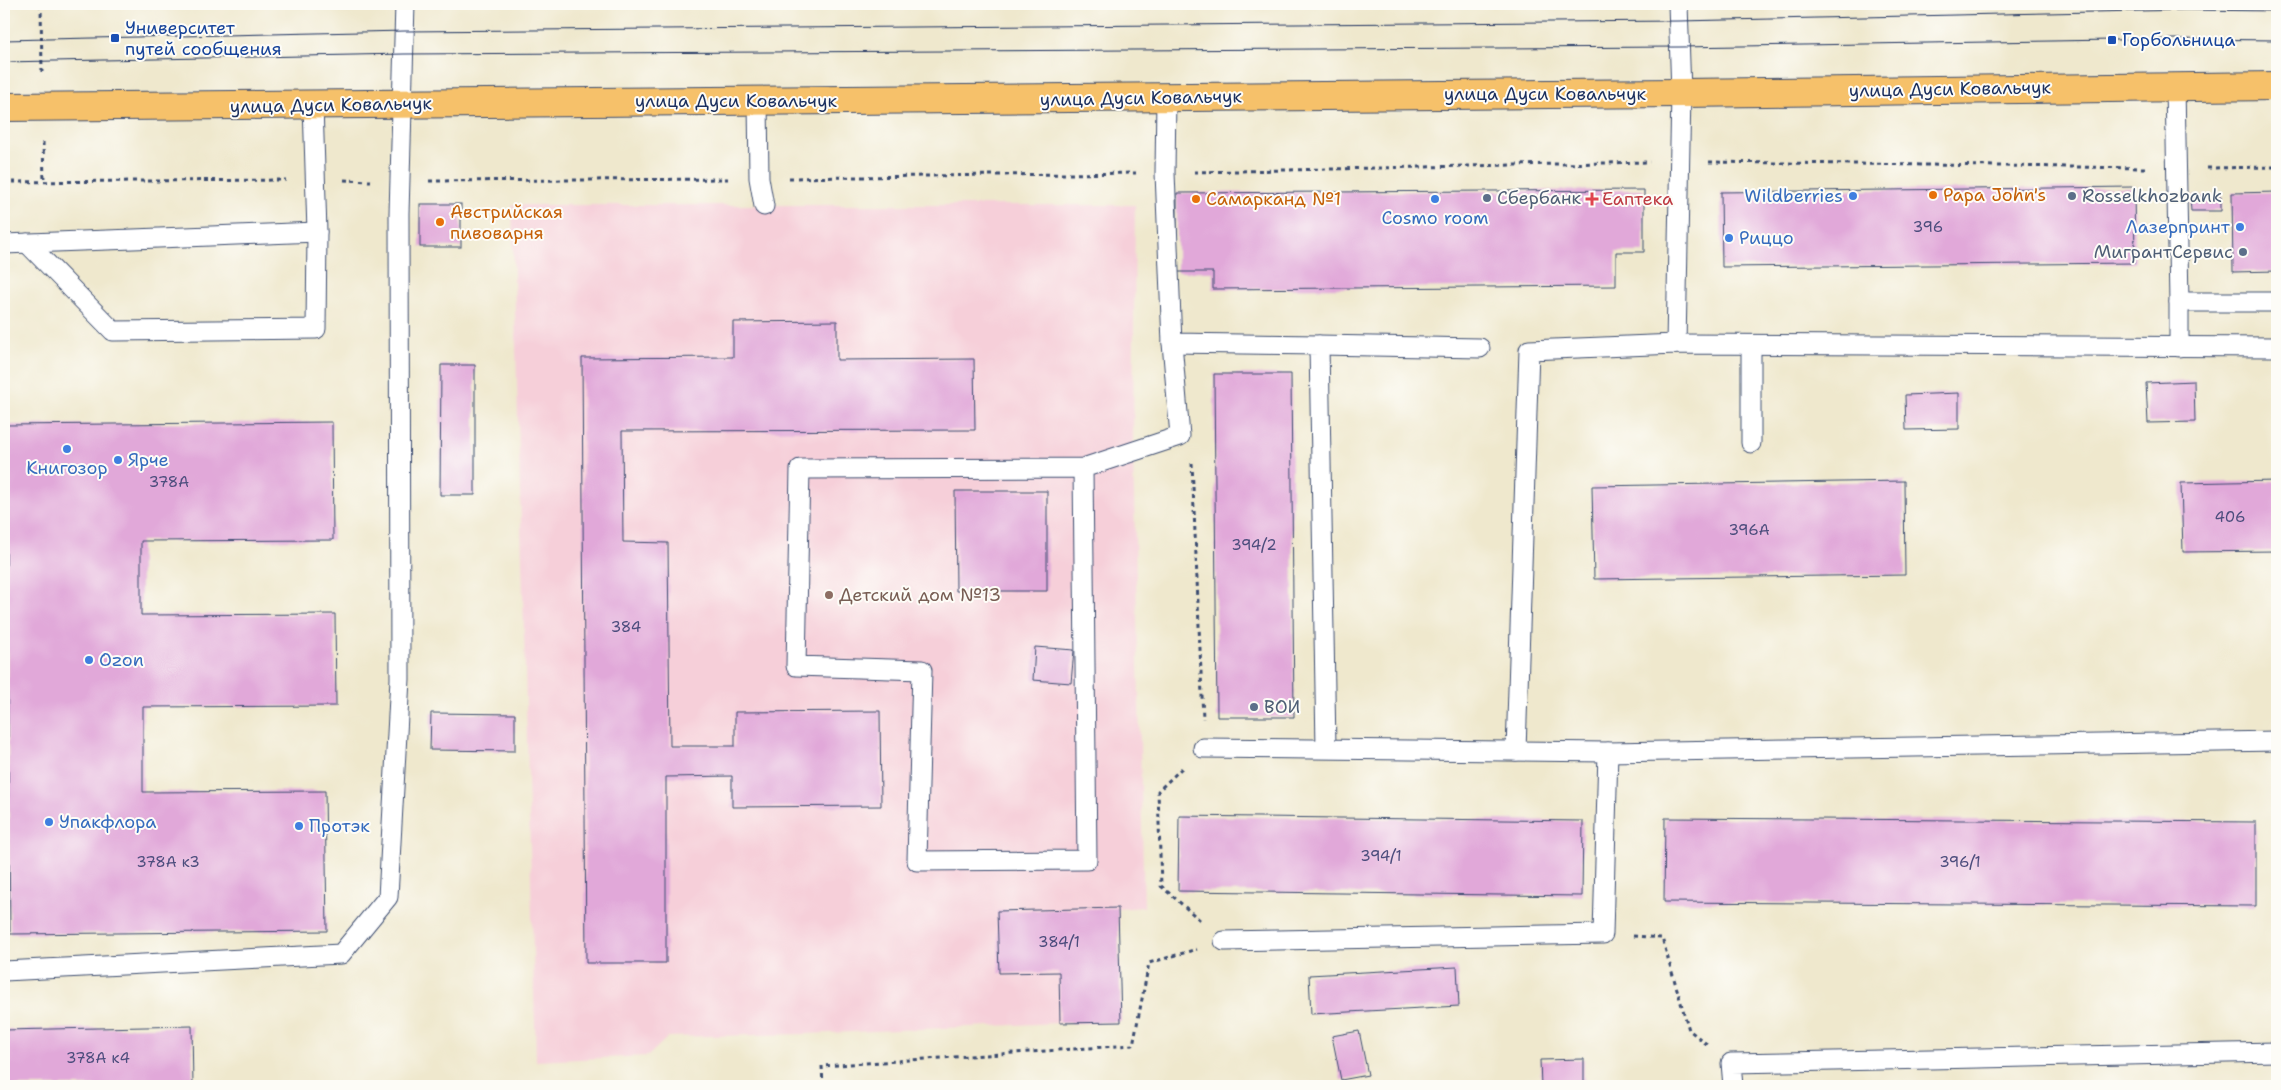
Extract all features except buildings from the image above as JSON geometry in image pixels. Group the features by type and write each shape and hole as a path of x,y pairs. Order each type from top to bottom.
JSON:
{"main road":[{"name":"улица Дуси Ковальчук","path":"4,107 2277,86"}],"lane":[{"path":"4,971 341,954 388,897 400,678 399,213 406,4"},
{"path":"1676,344 1681,93 1678,4"},
{"path":"2175,86 2180,302 2179,347"},
{"path":"1083,468 1087,860 917,861 922,670 796,666 800,469 1083,468 1180,436 1172,343 1165,173 1166,97"},
{"path":"758,101 759,178 764,206"},
{"path":"27,243 113,330 316,329 317,232 313,105"},
{"path":"4,244 317,232"},
{"path":"2180,302 2277,302"},
{"path":"1172,343 1480,348"},
{"path":"1516,751 1529,350 1676,344 2277,347"},
{"path":"1319,345 1326,748"},
{"path":"1750,345 1751,443"},
{"path":"1204,748 1608,752 2277,741"},
{"path":"1224,942 1602,934 1608,752"},
{"path":"1732,1086 1731,1063 2277,1052"}],"path":[{"path":"1180,436 1194,467 1198,570"},
{"path":"1662,938 1689,1030"},
{"path":"823,1086 822,1066 1133,1045 1149,963 1224,942"}],"shaded area":[{"name":"Детский дом №13","path":"512,205 1135,205 1133,452 1144,907 1118,909 1121,1022 806,1034 668,1037 648,1056 536,1061"}],"tram line":[{"path":"4,40 405,31 1679,21 2186,10 2277,11"},
{"path":"4,62 404,54 1680,47 2175,39 2277,40"}],"place":[{"name":"Университет путей сообщения","path":"115,38"},
{"name":"Горбольница","path":"2112,40"},
{"name":"Papa John's","path":"1933,195"},
{"name":"Wildberries","path":"1853,196"},
{"name":"Rosselkhozbank","path":"2072,196"},
{"name":"Сбербанк","path":"1487,198"},
{"name":"Самарканд №1","path":"1196,199"},
{"name":"Cosmo room","path":"1435,199"},
{"name":"Еаптека","path":"1592,199"},
{"name":"Австрийская пивоварня","path":"440,222"},
{"name":"Лазерпринт","path":"2240,227"},
{"name":"Риццо","path":"1729,238"},
{"name":"МигрантСервис","path":"2243,252"},
{"name":"Книгозор","path":"67,449"},
{"name":"Ярче","path":"118,460"},
{"name":"Детский дом №13","path":"829,595"},
{"name":"Ozon","path":"89,660"},
{"name":"ВОИ","path":"1254,707"},
{"name":"Упакфлора","path":"49,822"},
{"name":"Протэк","path":"299,826"}]}
